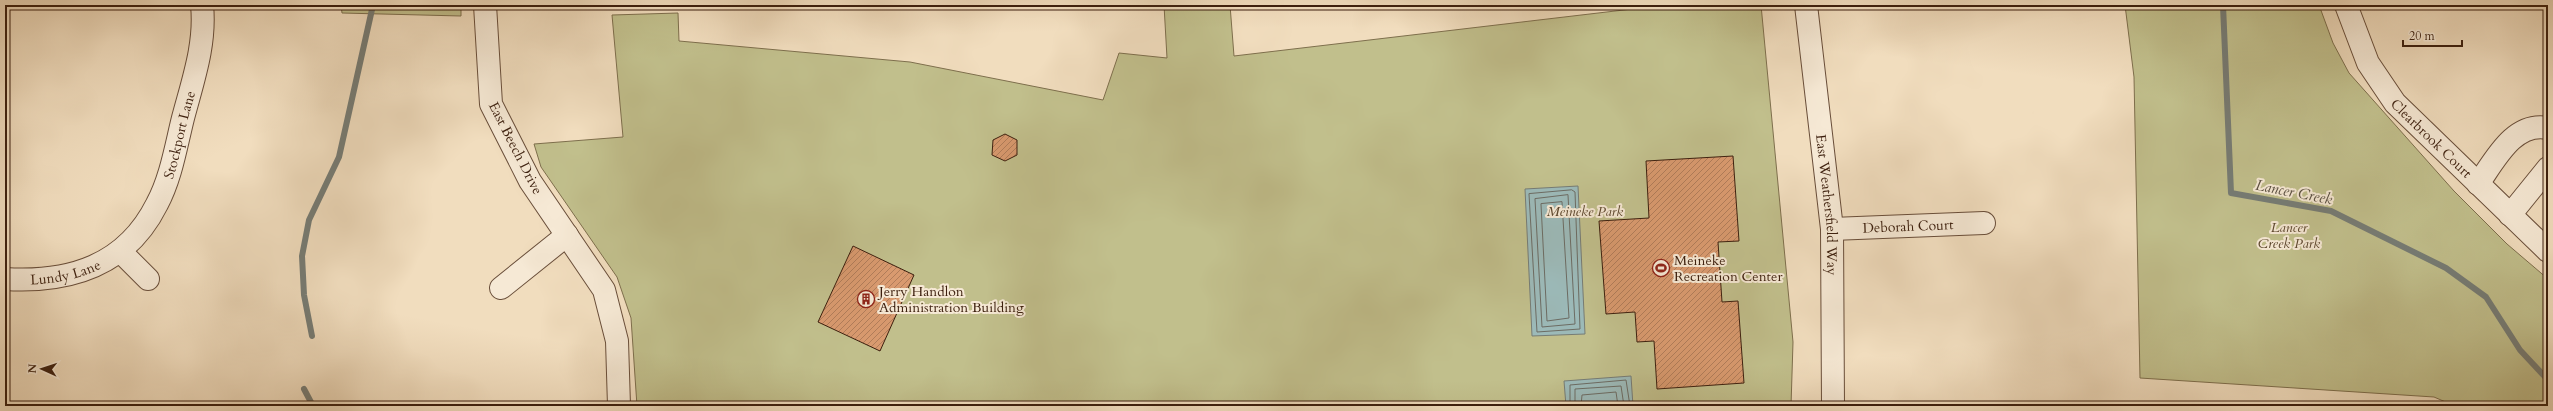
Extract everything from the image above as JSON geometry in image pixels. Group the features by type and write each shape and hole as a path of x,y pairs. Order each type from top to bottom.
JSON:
{"street":[{"name":"Stockport Lane","path":"121,252 146,222 158,204 168,174 200,56 204,25 202,5"},
{"name":"East Beech Drive","path":"485,5 491,104 530,181 604,290 617,341 619,406"},
{"name":"East Weathersfield Way","path":"1806,5 1832,229 1832,406"},
{"name":"Clearbrook Court","path":"2346,5 2368,63 2395,103 2548,251"},
{"path":"2478,184 2510,139 2537,126 2548,128"},
{"path":"2510,215 2548,168"},
{"name":"Deborah Court","path":"1832,229 1984,223"},
{"path":"501,288 567,235"},
{"path":"121,252 148,279"},
{"name":"Lundy Lane","path":"5,279 52,279 82,272 102,264 121,252"}],"green space":[{"path":"341,5 461,5 461,16 342,13"},
{"name":"Meineke Park","path":"1164,5 1230,5 1234,56 1666,5 1761,5 1793,342 1791,406 637,406 631,318 617,277 541,167 534,144 623,137 612,15 678,13 679,41 910,62 1103,100 1119,53 1167,58"},
{"name":"Lancer Creek Park","path":"2125,5 2319,5 2333,43 2349,73 2454,191 2507,244 2548,279 2548,406 2455,406 2434,397 2140,378 2134,77"}],"water":[{"path":"1578,186 1585,334 1532,336 1525,189"},
{"path":"1631,376 1633,406 1566,406 1564,381"}],"building":[{"path":"1005,134 1017,140 1017,155 1005,161 992,155 993,140"},
{"name":"Meineke Recreation Center","path":"1733,156 1739,241 1718,242 1722,302 1738,301 1744,383 1657,389 1654,341 1637,342 1635,312 1606,314 1599,221 1649,218 1646,161"},
{"name":"Jerry Handlon Administration Building","path":"853,246 914,275 880,351 818,322"}],"waterway":[{"path":"312,336 304,295 302,256 309,220 339,157 373,5"},
{"name":"Lancer Creek","path":"2223,5 2231,193 2331,211 2446,268 2486,297 2520,350 2548,380"},
{"path":"304,389 313,406"}],"place":[{"name":"Meineke Recreation Center","path":"1661,268"},
{"name":"Jerry Handlon Administration Building","path":"866,299"}]}
